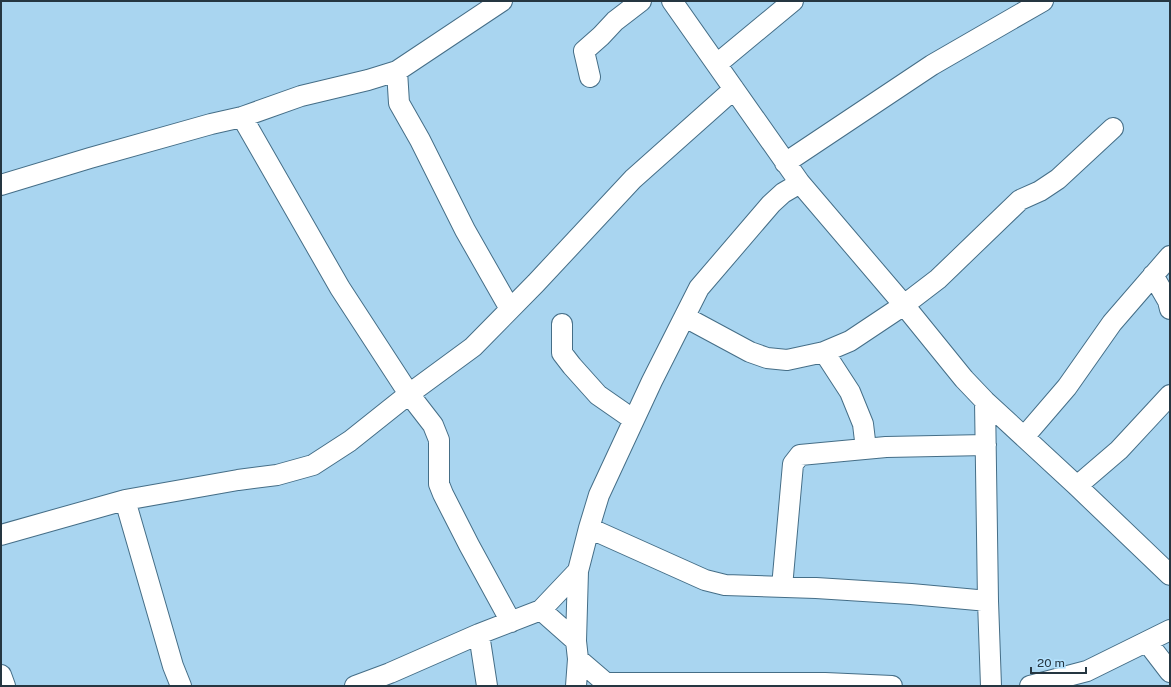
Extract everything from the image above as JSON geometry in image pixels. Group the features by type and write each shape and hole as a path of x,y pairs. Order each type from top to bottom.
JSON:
{"street":[{"path":"1,185 90,158 211,124 242,117 301,96 368,80 397,71 502,1"},
{"path":"590,77 584,51 615,21 641,1"},
{"path":"672,1 800,183 904,304 964,378 985,401 1168,569"},
{"path":"716,64 793,1"},
{"path":"785,163 932,64 1043,1"},
{"path":"397,71 399,103 420,140 465,230 510,309"},
{"path":"1,535 125,500 238,480 277,476 313,465 350,441 408,394 473,347 633,179 734,89"},
{"path":"242,117 340,288 408,394 433,425 439,440 439,484 469,545 511,622"},
{"path":"685,317 750,352 767,358 787,360 824,352 850,341 938,279 1020,200 1040,191 1058,179 1114,128"},
{"path":"576,686 578,650 578,571 599,495 652,381 699,288 771,204 800,183"},
{"path":"1024,437 1067,387 1112,323 1170,256"},
{"path":"1153,275 1168,301 1170,308"},
{"path":"562,324 562,353 598,395 634,420"},
{"path":"824,352 850,392 863,424 866,449"},
{"path":"1077,486 1119,450 1170,395"},
{"path":"985,401 988,601 991,686"},
{"path":"782,587 793,464 800,455 886,447 986,445"},
{"path":"125,500 173,666 181,686"},
{"path":"589,528 705,580 725,585 895,593 988,601"},
{"path":"355,686 390,673 479,634 541,610 578,571"},
{"path":"541,610 606,683 824,683 892,686"},
{"path":"1030,686 1088,679 1147,642 1170,630"},
{"path":"479,634 487,686"},
{"path":"1147,642 1170,672"},
{"path":"1,675 5,686"}]}
